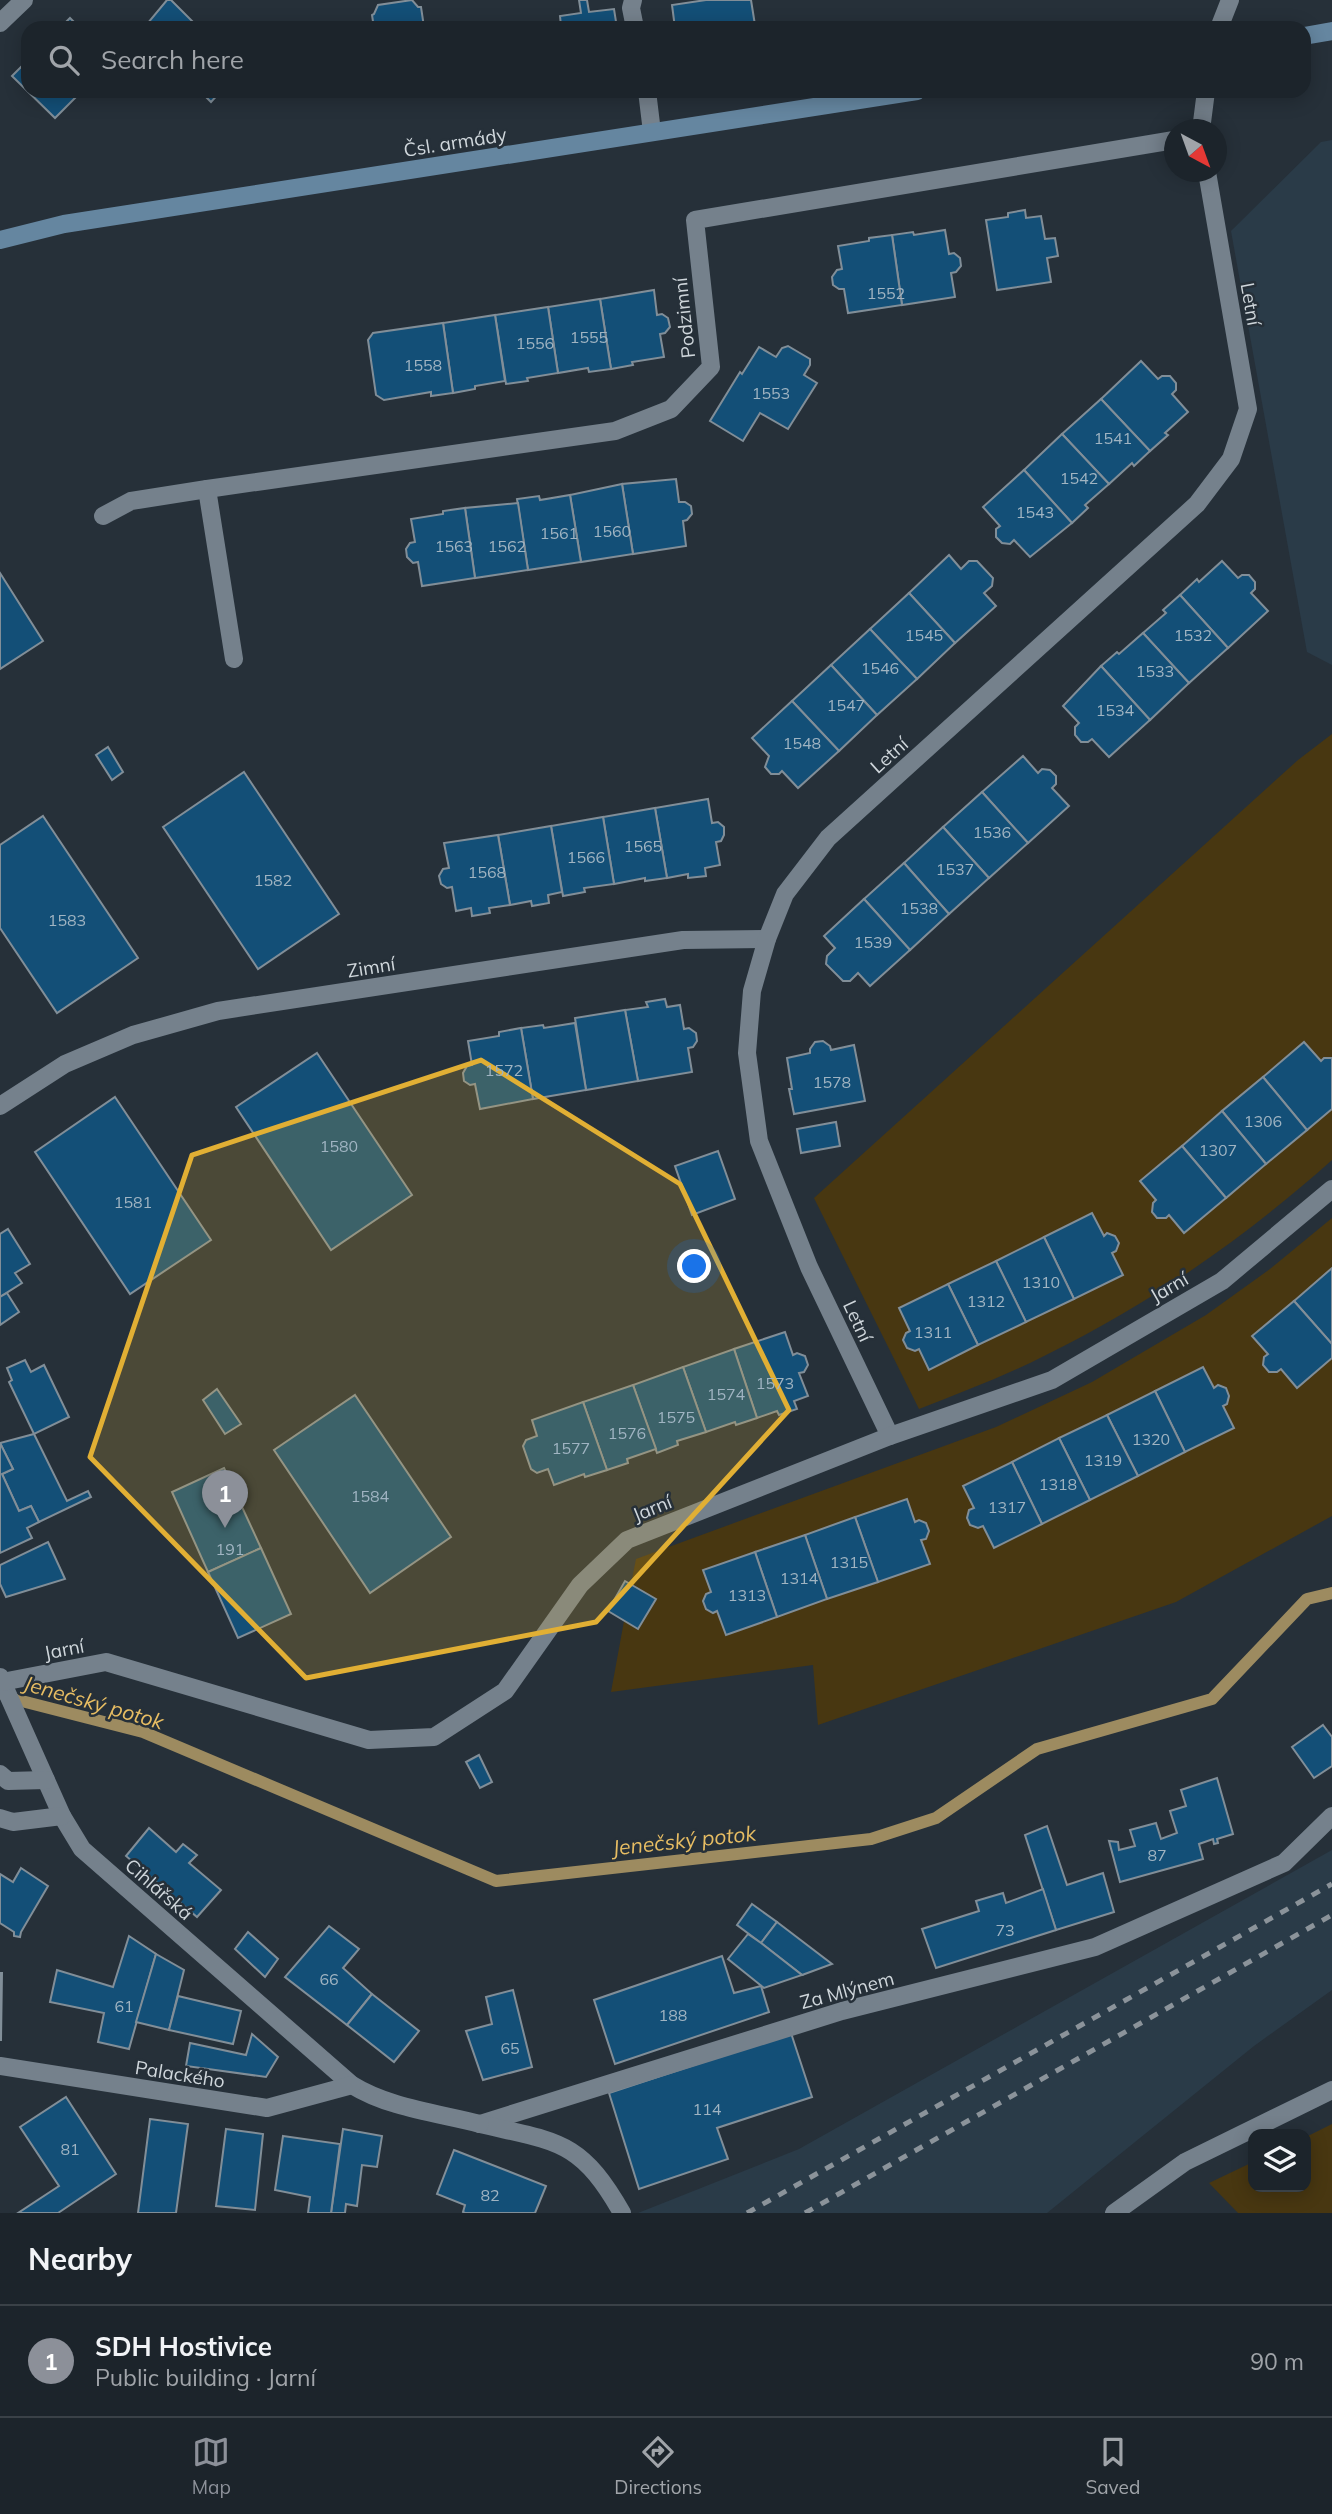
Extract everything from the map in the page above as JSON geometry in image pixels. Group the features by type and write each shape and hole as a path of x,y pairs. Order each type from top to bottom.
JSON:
{"main road":[{"path":"1311,35 1332,32"},
{"name":"Čsl. armády","path":"0,240 64,224 872,98"}],"street":[{"path":"0,23 24,0"},
{"path":"633,0 631,8 634,21"},
{"path":"1222,21 1230,0"},
{"path":"648,98 652,132"},
{"path":"1202,119 1205,98"},
{"name":"Podzimní","path":"103,516 131,501 615,431 671,409 711,368 695,220 1164,142"},
{"name":"Letní","path":"890,1436 809,1267 759,1141 747,1053 752,991 767,939 785,894 828,838 1198,504 1231,459 1248,409 1209,182"},
{"path":"206,489 234,659"},
{"name":"Zimní","path":"0,1106 65,1064 134,1035 218,1011 683,940 767,939"},
{"name":"Jarní","path":"2,1681 106,1662 369,1740 434,1737 505,1691 580,1585 628,1540 890,1436 1052,1380 1222,1281 1332,1189"},
{"name":"Cihlářská","path":"2,1681 62,1816 82,1849 352,2085"},
{"path":"0,1774 8,1781 46,1780"},
{"path":"0,1818 13,1822 62,1816"},
{"name":"Za Mlýnem","path":"480,2123 842,2011 1096,1947 1284,1863 1332,1816"},
{"name":"Palackého","path":"0,2066 267,2108 352,2085"},
{"path":"352,2085 384,2101 551,2140 570,2148 589,2163 622,2213"},
{"path":"1114,2213 1185,2162 1332,2090"}],"highlighted area":[{"path":"481,1060 680,1184 789,1410 596,1622 306,1678 90,1457 192,1155"}],"shaded area":[{"path":"1332,140 1332,665 1307,652 1231,231 1321,142"},
{"path":"1332,734 1332,1160 1231,1242 1122,1314 1031,1363 919,1409 814,1198 1298,760"},
{"path":"1332,1218 1332,1516 1176,1602 818,1725 813,1665 611,1692 624,1621 638,1629 656,1599 631,1584 636,1559 996,1427 1092,1382 1206,1315 1270,1269"},
{"path":"1332,1850 1332,1990 1254,2046 1047,2213 638,2213 799,2149"},
{"path":"1332,2124 1332,2213 1238,2213 1209,2183 1248,2164 1248,2192 1311,2192 1311,2134"}],"building":[{"path":"167,0 171,0 192,21 150,21"},
{"path":"412,0 421,7 423,21 373,21 372,15 378,5"},
{"path":"579,0 587,0 589,12 614,9 616,21 560,21 560,16 581,13"},
{"path":"706,0 751,0 754,21 674,21 672,5"},
{"path":"21,67 21,85 12,76"},
{"path":"35,98 75,98 55,118"},
{"path":"1025,210 1026,218 1041,216 1045,239 1055,238 1058,256 1047,258 1051,282 997,290 986,220 1008,217 1008,213"},
{"path":"945,230 949,254 954,253 960,258 961,266 951,273 955,297 902,305 892,235"},
{"path":"892,235 902,305 848,313 844,289 833,285 832,277 837,270 842,269 838,246"},
{"path":"654,290 657,315 662,314 668,318 670,327 660,334 664,357 632,362 633,365 611,369 600,299"},
{"path":"600,299 611,369 589,372 588,368 558,373 548,307"},
{"path":"548,307 558,373 506,384 495,315"},
{"path":"495,315 505,381 453,393 443,323"},
{"path":"443,323 453,393 431,396 431,392 384,400 376,395 368,340 373,333"},
{"path":"788,346 810,359 810,365 804,375 817,383 788,429 760,413 743,441 710,421 759,347 776,357 782,348"},
{"path":"1141,361 1158,379 1170,376 1176,383 1176,390 1172,394 1188,412 1150,451 1101,399"},
{"path":"1101,399 1150,451 1109,484 1062,434"},
{"path":"1062,434 1109,484 1085,505 1088,508 1072,523 1024,470"},
{"path":"1024,470 1072,523 1030,557 1014,540 1010,544 1002,543 996,537 996,529 1000,526 983,507"},
{"path":"676,479 679,502 691,506 692,514 683,521 686,546 633,554 622,484"},
{"path":"622,484 633,554 581,562 570,495"},
{"path":"570,495 581,562 528,570 517,499 539,496 540,500"},
{"path":"518,503 528,570 475,578 465,508"},
{"path":"465,508 475,578 422,586 418,562 413,563 407,557 406,549 410,543 415,542 411,519"},
{"path":"949,555 961,569 969,561 977,561 993,578 992,586 984,593 996,606 955,643 909,593"},
{"path":"1222,561 1238,578 1249,575 1255,582 1255,589 1251,593 1268,611 1228,648 1180,595"},
{"path":"0,573 43,641 0,669"},
{"path":"909,593 955,643 917,679 870,629"},
{"path":"1180,595 1228,648 1189,683 1143,633 1166,613 1163,610"},
{"path":"870,629 917,679 877,715 831,665"},
{"path":"1143,633 1189,683 1150,720 1101,666"},
{"path":"831,665 877,715 839,751 792,701"},
{"path":"1101,666 1150,720 1109,757 1092,739 1081,742 1075,735 1075,727 1079,723 1063,706"},
{"path":"792,701 839,751 798,788 782,771 779,774 771,774 765,767 769,756 752,738"},
{"path":"108,747 123,772 112,780 96,755"},
{"path":"1023,756 1038,773 1042,769 1050,770 1056,776 1056,784 1052,788 1069,806 1028,843 982,792"},
{"path":"244,772 339,914 258,969 163,827"},
{"path":"982,792 1028,843 989,878 943,827"},
{"path":"708,799 712,823 718,822 724,827 721,841 716,842 720,865 705,868 706,876 688,878 688,874 667,878 655,808"},
{"path":"655,808 667,878 645,881 645,878 614,884 603,817"},
{"path":"43,816 138,958 57,1013 0,928 0,845"},
{"path":"603,817 614,884 584,888 585,892 563,896 551,826"},
{"path":"551,826 562,892 548,895 549,903 532,906 531,901 510,905 498,835"},
{"path":"943,827 989,878 949,914 904,863"},
{"path":"498,835 510,905 489,908 490,913 472,916 471,908 456,911 452,887 447,888 441,884 439,876 443,869 449,868 444,843"},
{"path":"904,863 949,914 910,950 864,899"},
{"path":"864,899 910,950 870,986 858,973 850,981 843,981 826,964 827,956 835,948 824,936"},
{"path":"665,999 667,1007 680,1005 684,1029 689,1028 696,1033 697,1041 693,1047 688,1048 692,1072 638,1081 625,1010 648,1007 646,1002"},
{"path":"625,1010 638,1081 586,1090 575,1018"},
{"path":"575,1023 586,1090 533,1099 521,1028 543,1025 544,1028"},
{"path":"521,1028 533,1099 480,1109 475,1084 470,1085 464,1081 463,1073 467,1066 472,1065 468,1041 499,1036 499,1032"},
{"path":"823,1041 831,1050 854,1045 865,1101 794,1114 787,1058 810,1053 815,1042"},
{"path":"1304,1042 1321,1061 1324,1058 1332,1058 1332,1109 1307,1130 1263,1077"},
{"path":"317,1053 412,1195 331,1250 236,1107"},
{"path":"1263,1077 1307,1130 1266,1164 1222,1111"},
{"path":"115,1097 211,1240 130,1294 35,1152"},
{"path":"1222,1111 1266,1164 1226,1198 1182,1146"},
{"path":"836,1122 840,1146 801,1153 797,1129"},
{"path":"1182,1146 1226,1198 1184,1233 1169,1215 1166,1218 1157,1218 1152,1212 1156,1200 1140,1181"},
{"path":"718,1151 735,1199 692,1215 675,1166"},
{"path":"1092,1213 1104,1236 1107,1233 1115,1236 1119,1243 1116,1251 1112,1253 1123,1275 1074,1299 1044,1237"},
{"path":"8,1229 30,1264 15,1273 22,1283 0,1297 0,1234"},
{"path":"1044,1237 1074,1299 1026,1322 996,1261"},
{"path":"996,1261 1026,1322 978,1345 948,1284"},
{"path":"1332,1268 1332,1344 1294,1301"},
{"path":"948,1284 978,1345 929,1370 919,1349 915,1351 907,1348 903,1340 910,1331 899,1308"},
{"path":"7,1293 19,1312 0,1325 0,1297"},
{"path":"1294,1301 1332,1344 1332,1358 1297,1388 1281,1369 1269,1372 1263,1365 1264,1357 1268,1354 1252,1336"},
{"path":"785,1332 793,1355 797,1353 805,1356 808,1365 804,1372 799,1373 808,1396 794,1401 797,1409 779,1415 777,1411 757,1418 734,1349"},
{"path":"734,1349 757,1418 706,1432 683,1367"},
{"path":"25,1360 31,1372 44,1365 69,1417 34,1434 9,1382 12,1380 7,1368"},
{"path":"683,1367 706,1432 677,1441 678,1445 657,1453 633,1385"},
{"path":"1203,1367 1214,1388 1218,1385 1226,1388 1229,1396 1227,1404 1223,1406 1234,1428 1185,1452 1155,1391"},
{"path":"633,1385 656,1449 627,1459 628,1463 607,1470 583,1402"},
{"path":"217,1389 241,1424 225,1434 203,1400"},
{"path":"1155,1391 1185,1452 1138,1476 1107,1415"},
{"path":"355,1395 451,1537 370,1593 274,1450"},
{"path":"583,1402 607,1470 585,1477 584,1474 554,1485 548,1469 537,1473 531,1469 523,1446 526,1440 537,1436 532,1420"},
{"path":"1107,1415 1138,1476 1090,1500 1059,1438"},
{"path":"34,1434 67,1501 88,1491 91,1497 39,1522 31,1506 19,1511 2,1474 13,1469 0,1443"},
{"path":"1059,1438 1090,1500 1042,1524 1012,1462"},
{"path":"0,1443 13,1469 2,1474 19,1511 31,1506 39,1522 27,1528 32,1538 0,1553"},
{"path":"1012,1462 1042,1524 994,1548 983,1526 978,1528 970,1525 967,1518 969,1510 974,1508 963,1486"},
{"path":"224,1468 261,1548 208,1572 172,1492"},
{"path":"907,1499 915,1522 919,1520 926,1523 929,1531 926,1539 921,1540 930,1564 878,1582 855,1517"},
{"path":"855,1517 878,1582 827,1599 805,1535"},
{"path":"805,1535 827,1599 777,1617 755,1552"},
{"path":"48,1542 65,1579 6,1597 0,1584 0,1565"},
{"path":"261,1548 291,1614 238,1638 208,1572"},
{"path":"755,1552 777,1617 726,1635 717,1611 713,1613 706,1609 703,1601 706,1594 711,1592 703,1570"},
{"path":"625,1581 656,1599 638,1629 608,1611"},
{"path":"1323,1725 1332,1737 1332,1766 1314,1778 1292,1747"},
{"path":"479,1755 492,1782 480,1788 466,1762"},
{"path":"1217,1778 1233,1834 1217,1839 1218,1843 1214,1844 1213,1839 1199,1844 1203,1859 1120,1882 1109,1841 1118,1842 1119,1850 1135,1846 1130,1830 1156,1823 1161,1839 1177,1833 1170,1811 1186,1806 1181,1790"},
{"path":"1047,1826 1067,1885 1103,1873 1114,1912 1056,1930 1025,1835"},
{"path":"149,1828 176,1852 183,1844 197,1855 189,1863 221,1890 197,1917 126,1856"},
{"path":"21,1868 48,1886 20,1937 14,1936 14,1932 0,1923 0,1874 13,1882"},
{"path":"1043,1889 1056,1930 936,1968 922,1929 979,1911 976,1901 1003,1893 1006,1903"},
{"path":"752,1904 777,1922 761,1943 737,1925"},
{"path":"777,1922 832,1964 802,1975 761,1943"},
{"path":"329,1926 359,1949 343,1968 372,1994 347,2025 285,1977"},
{"path":"248,1932 278,1959 265,1977 235,1949"},
{"path":"748,1934 802,1975 764,1988 728,1959"},
{"path":"129,1936 156,1954 129,2049 98,2042 104,2013 50,2002 57,1970 113,1987"},
{"path":"156,1954 184,1970 169,2030 136,2022"},
{"path":"722,1956 734,1993 761,1986 769,2012 615,2064 594,2000"},
{"path":"2,1973 1,2040 0,2040"},
{"path":"513,1990 532,2067 483,2080 466,2031 492,2024 486,1997"},
{"path":"372,1994 419,2031 394,2062 347,2025"},
{"path":"178,1996 241,2011 233,2044 169,2030"},
{"path":"791,2033 812,2097 717,2128 728,2159 639,2189 609,2093"},
{"path":"252,2034 278,2057 266,2077 186,2066 190,2043 246,2055"},
{"path":"66,2097 116,2174 58,2213 18,2213 59,2186 20,2127"},
{"path":"150,2119 188,2124 176,2213 138,2213"},
{"path":"226,2129 263,2134 255,2210 216,2206"},
{"path":"343,2129 382,2136 377,2167 362,2165 357,2206 346,2204 345,2213 331,2213"},
{"path":"283,2136 340,2144 331,2213 308,2213 310,2197 275,2190"},
{"path":"454,2150 546,2186 535,2213 465,2213 465,2205 437,2194"}],"waterway":[{"name":"Jenečský potok","path":"6,1697 143,1732 496,1881 871,1839 936,1818 1037,1749 1212,1699 1307,1599 1332,1593"}],"railway":[{"path":"747,2213 1332,1884"},
{"path":"805,2213 1332,1915"}],"place":[{"name":"SDH Hostivice","path":"225,1528"}]}
